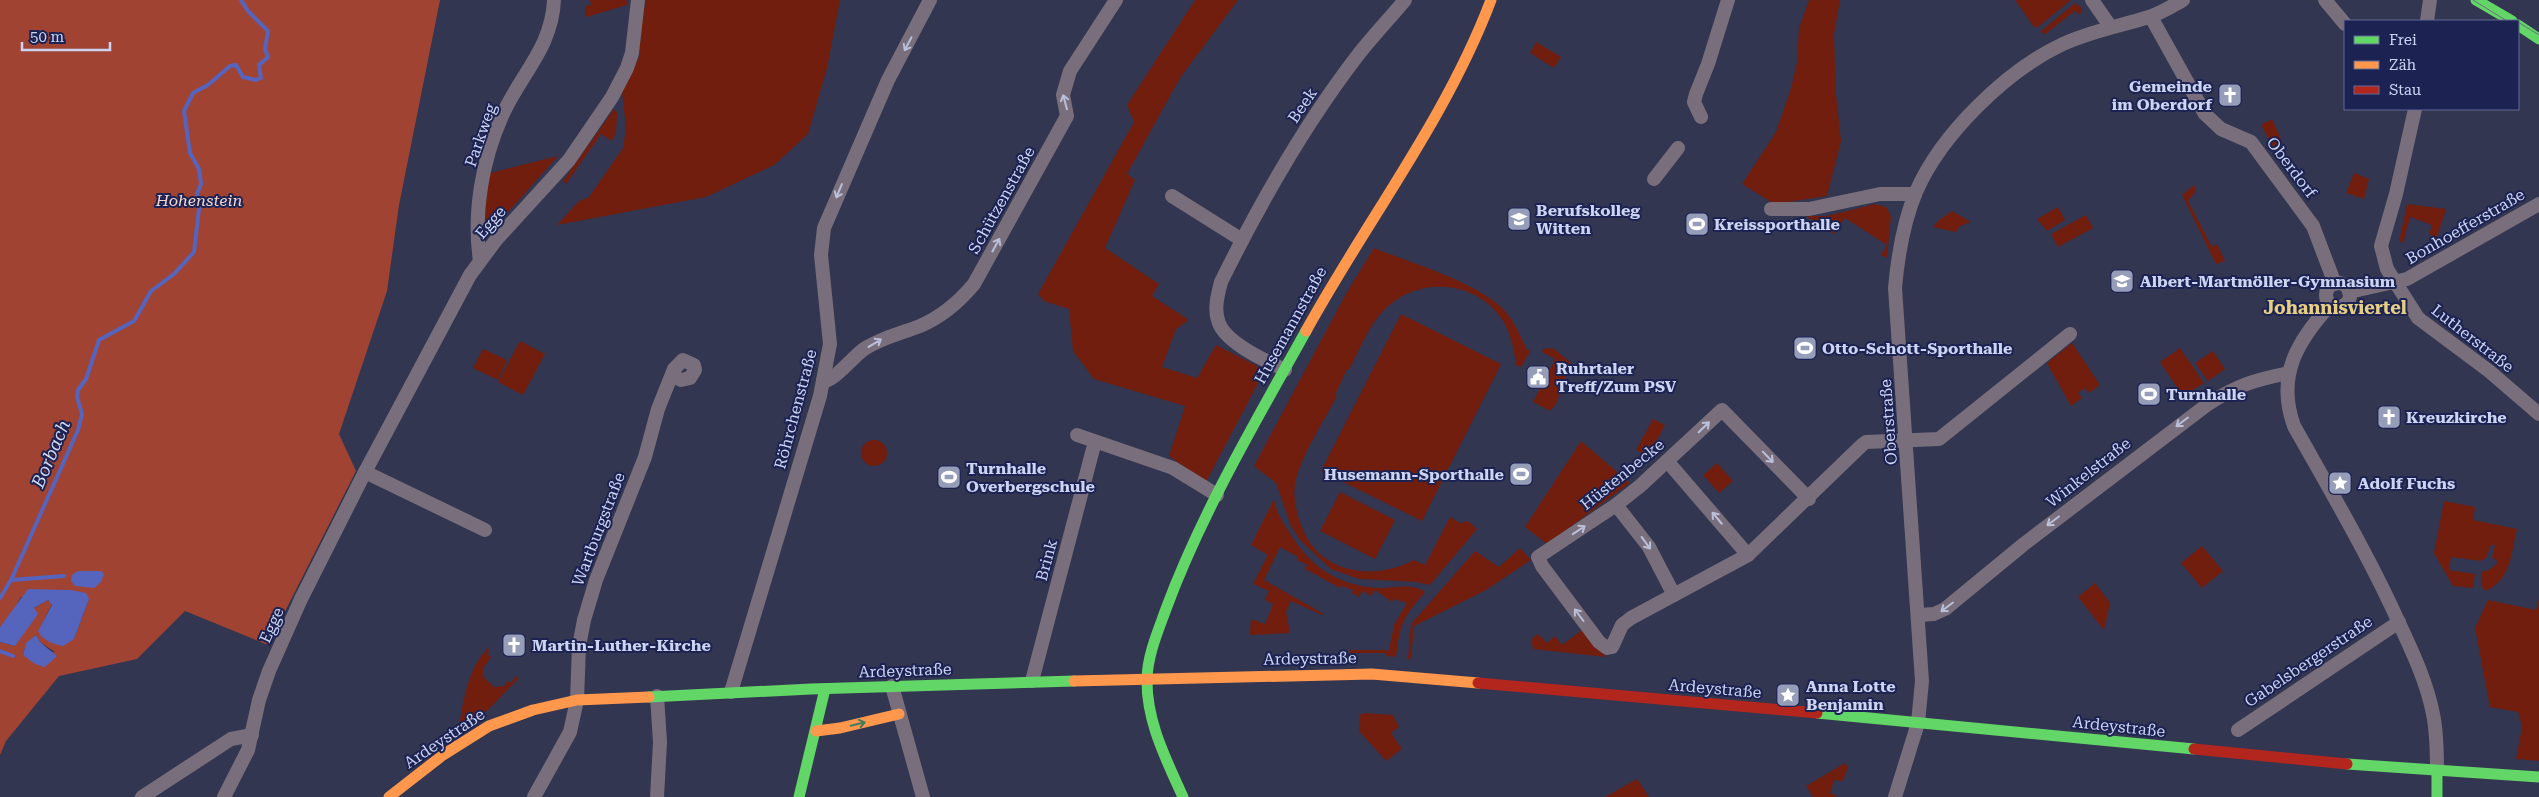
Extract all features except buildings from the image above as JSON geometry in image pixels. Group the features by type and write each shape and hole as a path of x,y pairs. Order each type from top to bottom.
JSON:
{"main road":[{"name":"Husemannstraße","path":"1183,797 1157,737 1148,705 1147,679 1151,652 1170,597 1190,550 1217,495 1322,300 1454,84 1484,23 1491,0"},
{"path":"2476,0 2510,20"},
{"path":"2519,26 2539,39"},
{"name":"Ardeystraße","path":"389,797 443,755 489,726 533,710 578,700 731,692 1032,681 1372,674 2437,771 2499,773 2539,777"},
{"path":"799,797 825,689"},
{"path":"816,731 840,728 899,714"},
{"path":"2437,771 2437,797"}],"street":[{"name":"Parkweg","path":"480,261 476,233 480,190 491,150 502,116 543,47 554,0"},
{"name":"Egge","path":"224,797 241,765 252,735 259,700 269,671 301,599 365,472 450,311 480,261 496,240 569,160 612,97 627,68 632,53 638,0"},
{"name":"Röhrchenstraße","path":"731,692 823,382 830,344 821,255 824,228 888,80 930,0"},
{"name":"Schützenstraße","path":"823,382 831,380 849,361 878,341 892,334 917,327 936,317 955,304 974,284 1068,116 1063,95 1070,71 1116,0"},
{"name":"Beek","path":"1285,370 1230,339 1218,321 1216,302 1221,282 1242,240 1313,117 1356,57 1405,0"},
{"path":"1701,117 1694,102 1728,0"},
{"path":"2092,0 2110,26"},
{"name":"Oberstraße","path":"1895,797 1918,723 1922,681 1907,440 1895,288 1903,231 1915,194 1946,143 2004,82 2047,52 2110,26 2150,17 2183,0"},
{"path":"2325,0 2344,23"},
{"path":"2427,20 2430,0"},
{"name":"Oberdorf","path":"2150,17 2205,114 2221,129 2251,142 2314,226 2335,284"},
{"name":"Lutherstraße","path":"2415,110 2396,194 2381,246 2384,263 2418,318 2489,372 2539,414"},
{"path":"1654,179 1678,148"},
{"path":"1771,209 1809,209 1880,194 1915,194"},
{"path":"1172,196 1242,240"},
{"name":"Bonhoefferstraße","path":"2350,292 2407,279 2539,204"},
{"path":"2335,284 2342,284 2350,292 2349,300 2344,305 2337,307 2331,304 2326,294 2329,288 2335,284"},
{"path":"2331,304 2302,341 2289,373 2287,399 2294,426 2368,557 2399,622 2427,690 2437,738 2437,771"},
{"path":"1616,505 1649,547 1674,595 1748,555 1866,442 1933,440 1945,435 2070,334"},
{"path":"830,344 833,356 840,361 849,361"},
{"name":"Winkelstraße","path":"1919,616 1934,614 1945,609 2024,544 2202,408 2233,388 2254,380 2289,373"},
{"name":"Wartburgstraße","path":"534,797 570,732 578,700 579,646 584,620 596,580 645,457 658,408 672,375"},
{"name":"Hüstenbecke","path":"1674,595 1622,625 1612,647 1607,648 1599,642 1538,558 1616,505 1668,462 1722,410 1808,499"},
{"path":"1078,435 1173,468 1217,495"},
{"name":"Brink","path":"1032,681 1093,449"},
{"path":"1668,462 1748,555"},
{"path":"365,472 486,530"},
{"name":"Gabelsbergerstraße","path":"2238,730 2399,622"},
{"path":"892,686 923,797"},
{"path":"657,696 660,742 657,797"},
{"path":"142,797 231,739 252,735"}],"shaded area":[{"path":"590,0 628,0 627,5 586,17 585,6 591,5"},
{"path":"646,0 840,0 827,68 808,134 774,165 706,197 557,225 578,202 589,197 623,148 626,128 622,92 639,57 642,19"},
{"path":"1195,0 1238,0 1180,78 1127,174 1135,180 1105,248 1159,284 1152,296 1189,320 1176,329 1162,367 1197,378 1216,345 1265,370 1206,482 1169,456 1185,406 1094,379 1073,351 1069,309 1044,301 1038,294 1134,122 1127,105"},
{"path":"1809,0 1840,0 1834,34 1836,95 1841,141 1827,196 1774,204 1742,184 1776,132 1791,88 1797,63 1799,28"},
{"path":"2015,0 2071,0 2038,27 2034,27"},
{"path":"2075,3 2082,8 2080,15 2075,11 2044,35 2041,31"},
{"path":"1536,42 1561,57 1554,68 1530,53"},
{"path":"614,109 617,113 616,132 612,141 601,134 566,184 563,181"},
{"path":"2272,119 2282,141 2273,147 2261,125"},
{"path":"558,156 479,245 490,173"},
{"path":"2354,173 2369,179 2364,199 2346,193"},
{"path":"2194,185 2196,191 2188,201 2212,247 2217,244 2225,261 2216,264 2182,195"},
{"path":"1875,204 1886,207 1891,216 1887,258 1881,255 1887,245 1845,218 1834,234 1806,216 1827,216"},
{"path":"2407,204 2446,209 2432,253 2423,259 2431,252 2435,237 2429,234 2432,225 2410,217 2403,243 2399,241"},
{"path":"2058,207 2065,220 2047,231 2037,219"},
{"path":"1952,211 1971,222 1960,226 1956,232 1933,227 1939,220"},
{"path":"2086,215 2093,228 2058,247 2051,234"},
{"path":"1374,248 1457,280 1488,297 1505,311 1516,327 1527,350 1531,350 1521,367 1516,365 1512,342 1503,321 1492,307 1479,297 1464,290 1448,287 1431,287 1415,291 1400,298 1380,314 1370,329 1349,370 1347,369 1335,395 1337,396 1301,464 1294,489 1299,519 1306,537 1317,551 1330,561 1345,568 1379,571 1397,567 1414,560 1425,565 1450,517 1460,523 1468,521 1477,529 1430,585 1416,582 1359,579 1331,569 1300,540 1291,526 1276,483 1254,466 1347,292"},
{"path":"1401,314 1501,364 1422,521 1321,471"},
{"path":"520,341 545,354 523,395 498,382"},
{"path":"2072,343 2100,385 2089,393 2085,388 2078,393 2082,398 2071,406 2047,363"},
{"path":"1553,348 1571,363 1556,404 1550,411 1533,402 1555,359 1542,352 1543,349"},
{"path":"2180,348 2204,383 2183,396 2160,362"},
{"path":"483,349 507,360 498,380 473,368"},
{"path":"2213,351 2225,369 2208,381 2195,363"},
{"path":"1653,419 1665,425 1648,456 1636,450"},
{"path":"874,440 883,444 887,453 883,462 874,466 865,462 861,453 865,444"},
{"path":"1581,441 1630,483 1547,544 1525,527"},
{"path":"1717,463 1733,481 1719,493 1703,475"},
{"path":"1340,492 1395,520 1375,559 1320,531"},
{"path":"1274,499 1283,523 1296,543 1315,564 1326,572 1350,583 1380,588 1409,587 1425,592 1404,621 1399,636 1396,657 1387,656 1385,653 1350,653 1350,650 1389,650 1394,625 1407,603 1394,599 1392,602 1375,590 1371,596 1363,591 1359,597 1352,593 1353,590 1341,586 1340,588 1305,569 1307,565 1297,560 1298,557 1280,547 1264,580 1324,614 1322,615 1291,601 1286,612 1290,633 1250,635 1251,619 1265,624 1273,604 1265,600 1269,591 1253,584 1268,555 1251,545"},
{"path":"2444,501 2475,507 2473,520 2517,529 2511,557 2505,573 2494,586 2485,591 2481,585 2481,572 2491,569 2498,562 2492,557 2495,545 2491,545 2486,558 2481,561 2451,557 2449,570 2475,574 2473,588 2453,586 2434,553"},
{"path":"2202,546 2223,571 2202,588 2181,563"},
{"path":"1520,548 1531,560 1486,590 1414,626 1411,659 1408,659 1411,624 1475,551 1499,567"},
{"path":"2095,583 2110,603 2104,630 2078,597"},
{"path":"2539,599 2539,761 2516,759 2522,727 2518,712 2490,707 2475,628 2488,600 2536,610"},
{"path":"1582,630 1606,657 1533,649 1531,639 1538,634 1547,643 1555,636 1562,645"},
{"path":"489,647 488,655 491,657 483,669 483,676 494,687 505,686 505,682 511,682 517,676 519,678 488,710 459,726 468,684 476,664"},
{"path":"1364,713 1393,715 1399,727 1391,733 1402,749 1386,761 1359,731 1360,715"},
{"path":"1845,763 1848,767 1843,781 1832,780 1834,781 1830,793 1836,795 1835,797 1813,797 1806,786"},
{"path":"1637,779 1649,797 1605,797"}],"green space":[{"name":"Hohenstein","path":"0,0 440,0 399,205 387,291 339,434 356,471 268,645 185,611 137,659 59,676 6,741 0,755 0,642 15,646 34,608 48,600 52,604 42,624 74,639 89,599 21,597 11,614 0,627","holes":["36,635 41,643 55,652 23,655 26,644"]}],"water":[{"path":"78,571 101,571 104,574 101,582 94,588 75,586 71,581 72,575"},
{"path":"28,589 71,590 86,593 89,599 74,639 63,646 49,642 38,631 52,605 48,600 34,608 38,614 15,646 0,642 0,627"},
{"path":"36,635 41,643 57,656 45,667 35,664 23,655 26,643"}],"waterway":[{"name":"Borbach","path":"0,598 11,580 78,430 82,414 77,397 78,390 86,379 99,340 134,321 151,291 174,274 194,252 199,209 197,194 201,184 199,169 190,153 184,111 193,93 208,85 230,66 236,65 243,77 256,80 261,78 259,65 268,57 265,49 268,31 248,11 241,0"},
{"path":"11,580 64,576"},
{"path":"0,651 13,656"}],"tram line":[{"path":"2473,0 2505,20"},
{"path":"2519,23 2539,35"}],"traffic: fast":[{"path":"2476,0 2510,20"},
{"path":"2519,26 2539,39"},
{"path":"1183,797 1153,725 1147,678 1151,651 1180,573 1213,502 1306,331"},
{"path":"649,697 811,689 1074,681"},
{"path":"799,797 825,689"},
{"path":"1817,713 2194,749"},
{"path":"2347,764 2539,777"},
{"path":"2437,771 2437,797"}],"traffic: slow":[{"path":"1306,331 1429,128 1473,44 1491,0"},
{"path":"1074,681 1372,674 1478,683"},
{"path":"389,797 443,755 489,726 533,710 577,700 649,697"},
{"path":"816,731 840,728 899,714"}],"traffic: jam":[{"path":"1478,683 1817,713"},
{"path":"2194,749 2347,764"}],"place":[{"name":"Gemeinde im Oberdorf","path":"2230,95"},
{"name":"Berufskolleg Witten","path":"1519,219"},
{"name":"Kreissporthalle","path":"1697,224"},
{"name":"Albert-Martmöller-Gymnasium","path":"2122,281"},
{"name":"Otto-Schott-Sporthalle","path":"1805,348"},
{"name":"Ruhrtaler Treff/Zum PSV","path":"1538,377"},
{"name":"Turnhalle","path":"2149,394"},
{"name":"Kreuzkirche","path":"2389,417"},
{"name":"Husemann-Sporthalle","path":"1521,474"},
{"name":"Turnhalle Overbergschule","path":"949,477"},
{"name":"Adolf Fuchs","path":"2340,483"},
{"name":"Martin-Luther-Kirche","path":"514,645"},
{"name":"Anna Lotte Benjamin","path":"1788,695"}],"district":[{"name":"Johannisviertel","path":"2335,308"}]}
